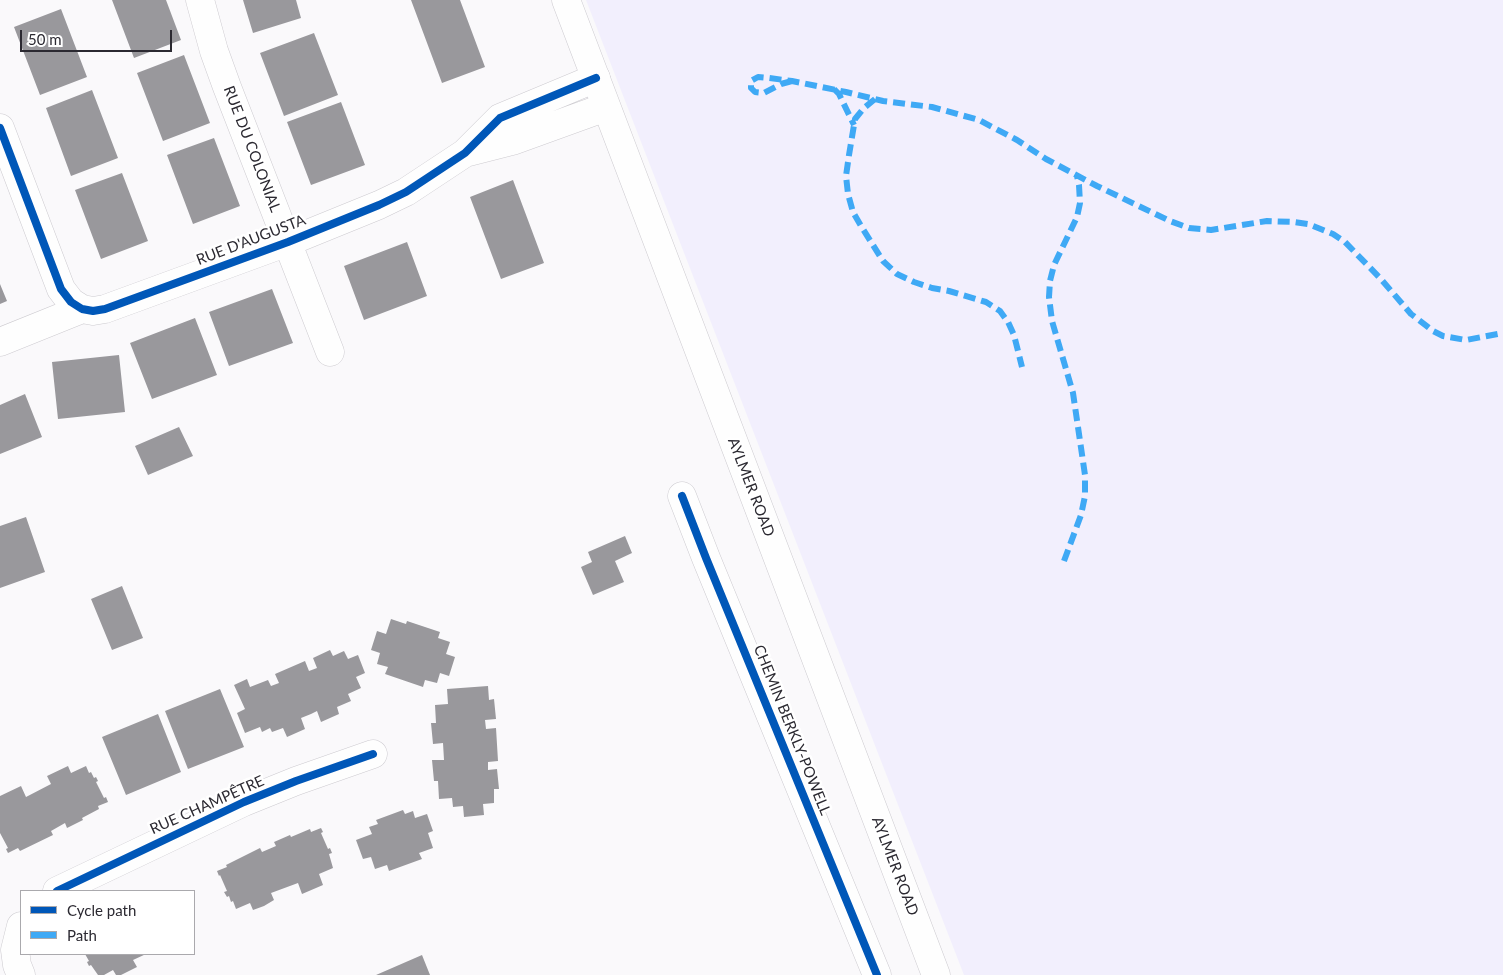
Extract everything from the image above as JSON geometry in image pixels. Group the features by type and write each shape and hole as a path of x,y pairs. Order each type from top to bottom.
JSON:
{"street":[{"name":"RUE DU COLONIAL","path":"200,0 214,51 330,352"},
{"name":"AYLMER ROAD","path":"566,0 936,975"},
{"name":"RUE D'AUGUSTA","path":"0,342 82,309 93,311 106,309 288,242 406,192 466,152 500,118 596,78"},
{"name":"RUE D'AUGUSTA","path":"466,152 512,141 606,107"},
{"path":"0,128 61,289 71,302 82,309"},
{"name":"CHEMIN BERKLY-POWELL","path":"682,496 877,975"},
{"name":"RUE CHAMPÊTRE","path":"59,890 244,802 296,781 373,754"},
{"path":"20,930 15,950 17,965 21,975"}],"shaded area":[{"path":"586,0 1503,0 1503,975 964,975"}],"building":[{"path":"112,0 166,0 181,40 134,58"},
{"path":"243,0 296,0 301,18 253,33"},
{"path":"411,0 460,0 485,67 442,83"},
{"path":"61,9 87,77 40,95 14,27"},
{"path":"314,33 338,95 284,116 260,53"},
{"path":"184,55 210,123 163,141 137,73"},
{"path":"92,90 118,158 71,176 46,108"},
{"path":"341,102 365,165 311,185 287,122"},
{"path":"214,138 240,206 193,224 167,155"},
{"path":"122,173 148,241 101,259 75,190"},
{"path":"513,180 544,263 501,279 470,197"},
{"path":"407,242 427,296 364,320 344,266"},
{"path":"0,284 7,301 0,304"},
{"path":"272,289 293,343 229,366 209,312"},
{"path":"195,318 217,375 152,399 130,343"},
{"path":"119,355 125,412 58,419 52,362"},
{"path":"25,394 42,437 0,454 0,405"},
{"path":"179,427 193,456 148,475 135,446"},
{"path":"26,517 45,572 0,588 0,526"},
{"path":"625,536 632,553 615,561 624,582 593,595 581,567 592,562 588,552"},
{"path":"122,586 143,638 112,650 91,599"},
{"path":"391,619 406,624 407,621 440,632 438,638 450,642 446,654 455,657 449,676 440,673 437,683 425,680 423,687 385,674 388,667 377,664 380,653 371,650 377,631 386,634"},
{"path":"330,650 333,656 344,651 348,659 358,655 365,673 356,677 361,688 348,694 351,701 337,707 339,714 321,722 317,711 301,718 305,729 287,737 283,728 272,732 270,728 262,732 260,727 245,733 237,713 245,709 234,685 247,679 250,687 268,680 271,686 279,683 275,674 305,661 309,671 317,668 313,658"},
{"path":"488,686 489,700 494,699 496,719 485,720 486,729 496,728 498,761 488,762 488,770 497,769 499,789 494,789 494,803 483,804 484,815 464,817 463,806 453,807 452,798 439,799 438,781 434,781 432,760 444,760 443,743 433,744 431,723 436,723 435,705 448,704 447,689"},
{"path":"220,689 244,747 188,769 165,711"},
{"path":"158,714 181,772 126,795 102,737"},
{"path":"68,766 71,773 86,766 89,773 91,772 94,778 96,777 98,781 96,782 108,802 98,806 99,809 82,818 83,820 67,828 65,823 51,831 53,835 20,851 18,848 8,853 6,849 8,848 0,833 0,796 21,786 26,797 51,784 47,776"},
{"path":"403,810 405,814 413,811 415,818 427,814 433,831 428,833 433,848 419,853 422,859 389,871 387,865 375,869 371,857 363,859 356,840 372,834 369,827 378,824 376,820"},
{"path":"321,828 323,832 321,833 328,849 330,848 332,853 329,854 333,868 319,874 323,885 302,894 298,883 271,893 274,900 264,906 253,910 250,903 236,909 233,901 231,902 229,896 227,897 224,892 227,891 217,871 260,848 262,852 276,846 274,842 290,835 291,837 310,829 311,832"},
{"path":"86,955 144,955 133,960 137,967 121,975 116,975 113,970 104,975 98,975 91,965 89,966 87,962 89,961"},
{"path":"422,955 430,975 376,975"}],"marked path":[{"path":"792,81 781,84 764,93 755,92 751,88 751,81 758,77 792,81 883,101 932,107 979,120 1097,186 1170,221 1189,228 1211,230 1267,221 1308,224 1333,234 1345,242 1411,314 1433,331 1443,336 1466,340 1503,333"},
{"path":"834,89 839,94 854,125"},
{"path":"875,99 855,119 846,176 853,212 883,261 897,274 932,288 986,302 1000,311 1014,335 1022,367"},
{"path":"1064,561 1081,515 1085,496 1085,475 1073,393 1052,321 1049,297 1054,265 1077,217 1080,203 1077,176"}],"cycle path":[{"path":"0,128 61,289 71,302 82,309 93,311 105,309 288,242 379,205 406,192 465,153 500,118 596,78"},
{"path":"682,496 877,975"},
{"path":"59,890 244,802 296,781 373,754"}]}
